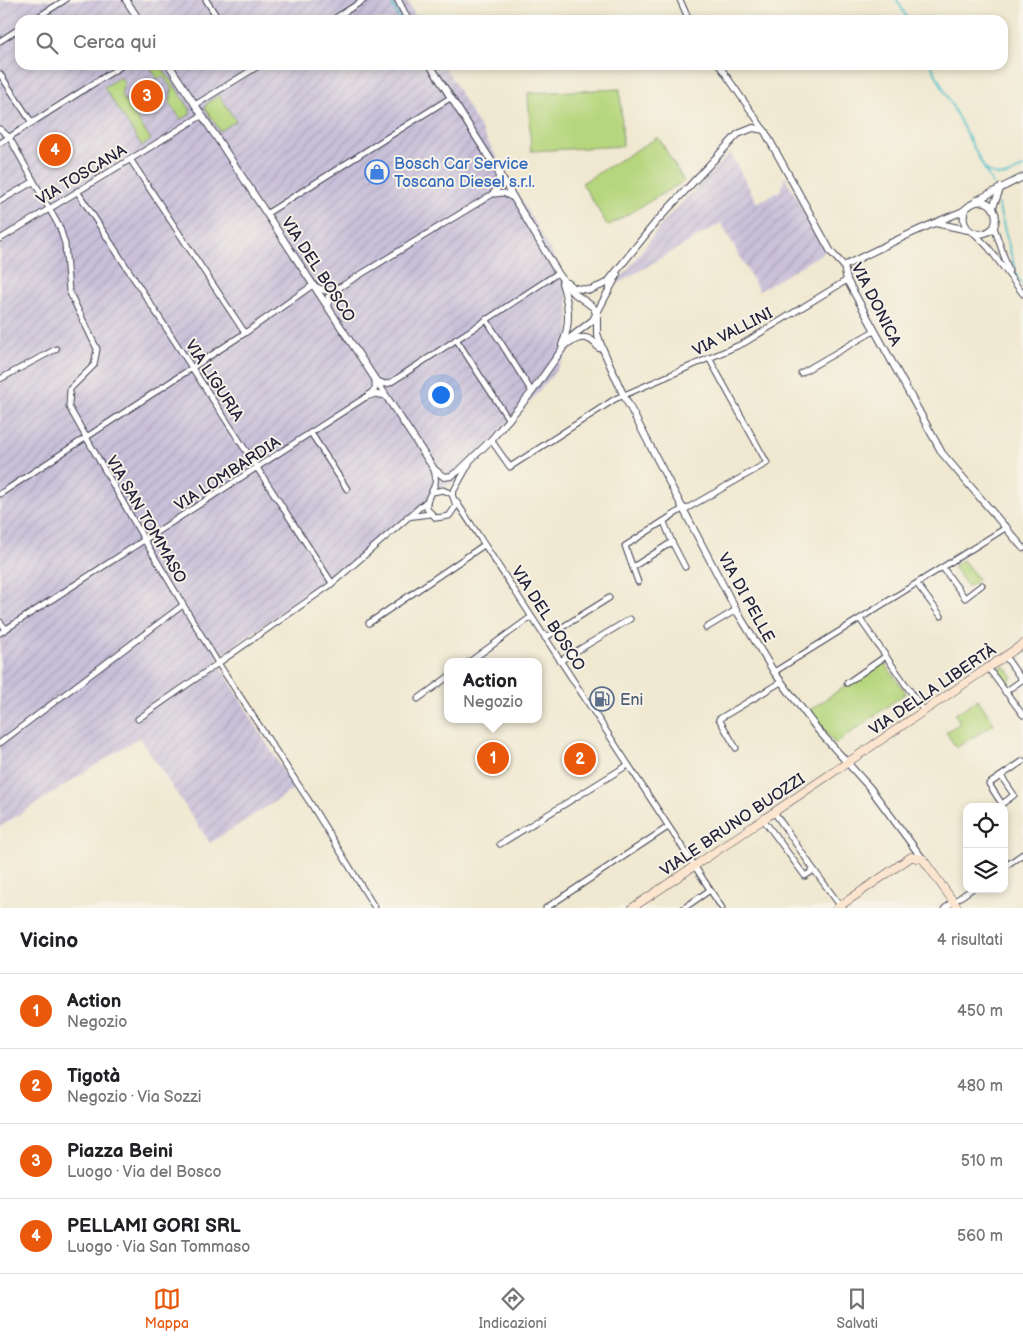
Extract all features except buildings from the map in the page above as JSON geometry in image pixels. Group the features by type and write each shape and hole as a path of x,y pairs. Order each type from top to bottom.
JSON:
{"main road":[{"name":"VIA DELLA LIBERTÀ","path":"851,766 857,756 1023,644"},
{"name":"VIALE BRUNO BUOZZI","path":"632,908 694,866 766,822 774,812 851,766"},
{"path":"840,907 911,857 924,860"},
{"name":"VIA DI PELLE","path":"924,860 956,905"}],"street":[{"path":"42,15 65,0"},
{"path":"126,0 136,15"},
{"path":"206,0 216,15"},
{"path":"340,15 364,0"},
{"path":"398,0 406,15"},
{"path":"680,0 688,15"},
{"path":"0,41 15,31"},
{"path":"0,142 115,70"},
{"name":"VIA DEL BOSCO","path":"171,70 434,469"},
{"path":"433,70 496,168 558,274 571,291 591,305 597,315"},
{"name":"VIA DONICA","path":"722,70 764,130 831,252 844,266 847,280 942,453 1023,548"},
{"path":"195,106 251,71"},
{"path":"0,74 32,123"},
{"path":"266,214 450,98"},
{"name":"VIA TOSCANA","path":"0,239 201,116"},
{"path":"558,274 574,288 590,290 607,283 655,223 738,134 753,128 764,130"},
{"name":"VIA SAN TOMMASO","path":"0,129 9,138 63,236 69,291 97,349 94,365 73,385 68,395 69,407 145,541 218,663 309,800 376,908"},
{"path":"130,159 245,333"},
{"path":"491,195 500,184 496,168"},
{"path":"844,266 965,210 974,202 1001,187 1023,178"},
{"path":"0,201 33,182"},
{"path":"993,207 1001,187"},
{"name":"VIA LIGURIA","path":"77,191 332,583"},
{"path":"330,310 328,297 340,287 491,195 500,192 506,193 518,206"},
{"path":"974,202 984,202 993,207 997,216 994,227 1011,277"},
{"path":"965,210 963,219 968,230"},
{"path":"934,223 968,230 975,234 988,247 1023,294"},
{"path":"975,234 984,234 994,227"},
{"path":"433,492 443,490 452,494 463,472 532,392 570,338 597,315 621,267"},
{"path":"366,397 374,388 375,380 385,384 390,382 558,274"},
{"path":"557,356 569,324 565,294 558,274"},
{"name":"VIA VALLINI","path":"491,440 510,467 624,395 744,343 847,280"},
{"path":"0,494 245,333 314,285 325,291 340,287"},
{"name":"VIA DI PELLE","path":"597,315 597,333 606,357 736,610 781,682 818,730 851,766 924,860"},
{"path":"486,319 532,392"},
{"path":"801,373 874,331"},
{"path":"557,356 570,343 583,337 592,340 606,357"},
{"path":"456,339 509,420"},
{"path":"0,379 56,349"},
{"path":"638,582 625,546 684,509 767,463 709,358"},
{"path":"366,397 381,394 388,398"},
{"name":"VIA LOMBARDIA","path":"0,633 366,397"},
{"path":"311,433 347,489"},
{"path":"434,469 444,477 451,476 476,456"},
{"path":"138,719 332,583 427,501 436,483 434,469"},
{"name":"VIA DEL BOSCO","path":"452,494 722,908"},
{"path":"452,514 456,500"},
{"path":"427,501 430,514"},
{"path":"407,517 430,514 441,519 452,514 467,519"},
{"path":"664,522 672,542 686,567"},
{"path":"774,672 1007,527"},
{"path":"633,567 672,542"},
{"path":"369,623 484,545"},
{"path":"943,568 965,598 982,586"},
{"path":"917,584 941,616"},
{"path":"545,638 609,598"},
{"path":"0,742 183,605"},
{"path":"706,628 736,610"},
{"path":"475,658 531,617"},
{"path":"560,662 630,619"},
{"path":"860,619 924,711"},
{"path":"0,622 6,629"},
{"path":"847,682 886,656"},
{"path":"1005,656 1022,680 1006,692"},
{"path":"988,668 1023,715"},
{"path":"418,699 444,680"},
{"path":"736,748 719,718 781,682"},
{"path":"1001,776 1014,795 1002,804 989,784 1023,761"},
{"path":"500,844 628,765"},
{"path":"774,812 840,907"},
{"path":"778,820 766,822 805,876 814,870"},
{"path":"546,908 668,827"},
{"path":"1008,864 1023,854"},
{"path":"684,908 710,890"},
{"path":"945,908 956,905 968,893"}],"shaded area":[{"path":"0,0 406,0 415,15 15,15 15,70 447,70 567,280 570,349 552,376 470,469 355,559 216,659 294,789 210,843 139,737 0,827"},
{"path":"730,153 757,203 780,191 785,177 826,251 759,291 721,223 617,284 665,220"}],"green space":[{"path":"152,70 163,70 190,109 190,115 181,119 170,104 172,89 163,76 158,79"},
{"path":"120,77 124,82 121,95 151,140 142,146 104,87"},
{"path":"620,89 623,146 531,151 528,93"},
{"path":"219,95 236,121 220,131 205,108 206,104"},
{"path":"658,137 684,181 608,226 582,183"},
{"path":"963,560 978,579 968,587 953,567"},
{"path":"883,661 906,693 835,744 808,711"},
{"path":"1004,665 1013,677 1006,684 996,671"},
{"path":"978,699 994,724 956,748 946,732 960,723 955,714"}],"waterway":[{"path":"390,0 398,15"},
{"path":"897,0 905,15"},
{"path":"934,70 993,185"},
{"path":"985,169 995,175 1004,176 1023,167"},
{"path":"998,204 1017,277 1023,285"}],"place":[{"name":"Piazza Beini","path":"147,96"},
{"name":"PELLAMI GORI SRL","path":"55,150"},
{"name":"Bosch Car Service Toscana Diesel s.r.l.","path":"377,172"},
{"name":"Eni","path":"602,699"},
{"name":"Action","path":"493,758"},
{"name":"Tigotà","path":"580,759"}]}
